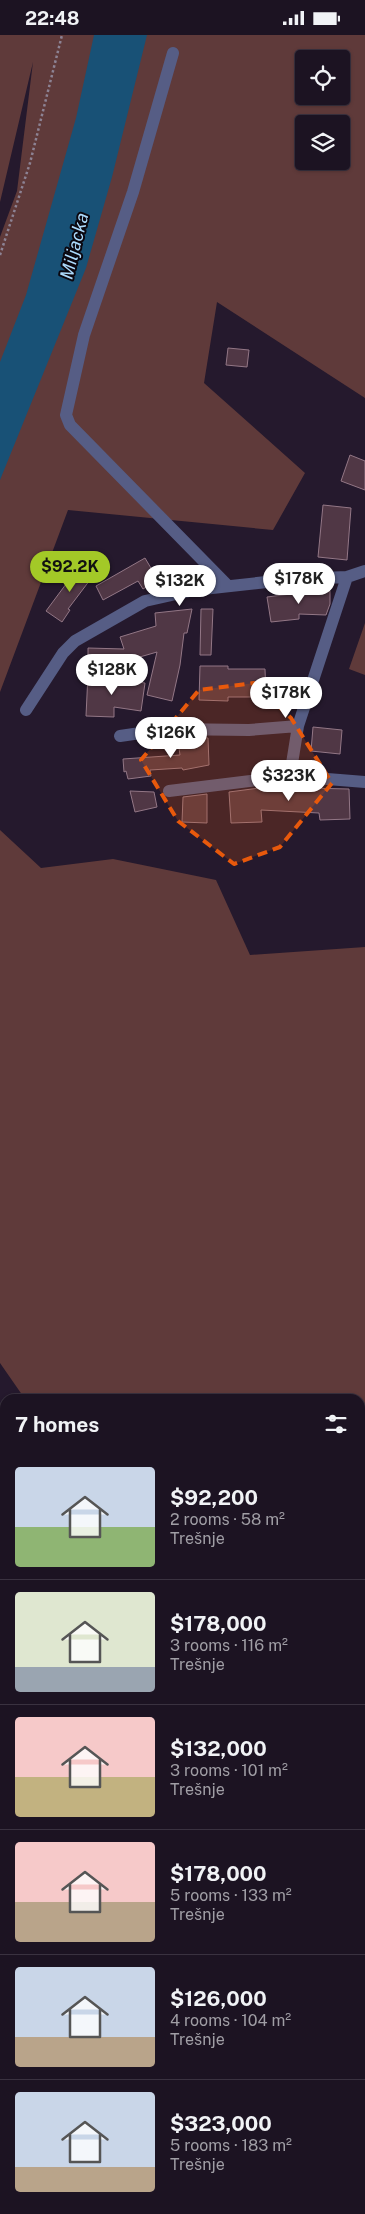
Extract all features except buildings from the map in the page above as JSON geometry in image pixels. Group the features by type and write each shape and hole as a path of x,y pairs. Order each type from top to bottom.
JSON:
{"street":[{"path":"173,53 133,192 84,335 66,415 70,425 228,587"},
{"path":"26,710 64,653 75,641 145,601 194,590 294,579 347,577 365,571"},
{"path":"290,776 298,726 347,577"},
{"path":"120,736 168,729 249,730 298,726"},
{"path":"169,791 290,776 365,782"}],"path":[{"path":"0,255 30,163 62,35"}],"highlighted area":[{"path":"254,683 291,718 332,783 280,847 234,864 178,821 141,760 199,690"}],"shaded area":[{"path":"0,35 365,35 365,398 217,302 204,383 305,473 273,530 68,510 0,692 0,237 17,191 33,62 0,202"},
{"path":"365,623 365,675 349,669"},
{"path":"0,830 41,868 113,859 216,880 250,955 365,947 365,1394 22,1394 0,1363"}],"water":[{"name":"Miljacka","path":"94,35 147,35 112,177 86,268 0,480 0,362 26,295 76,118"}]}
